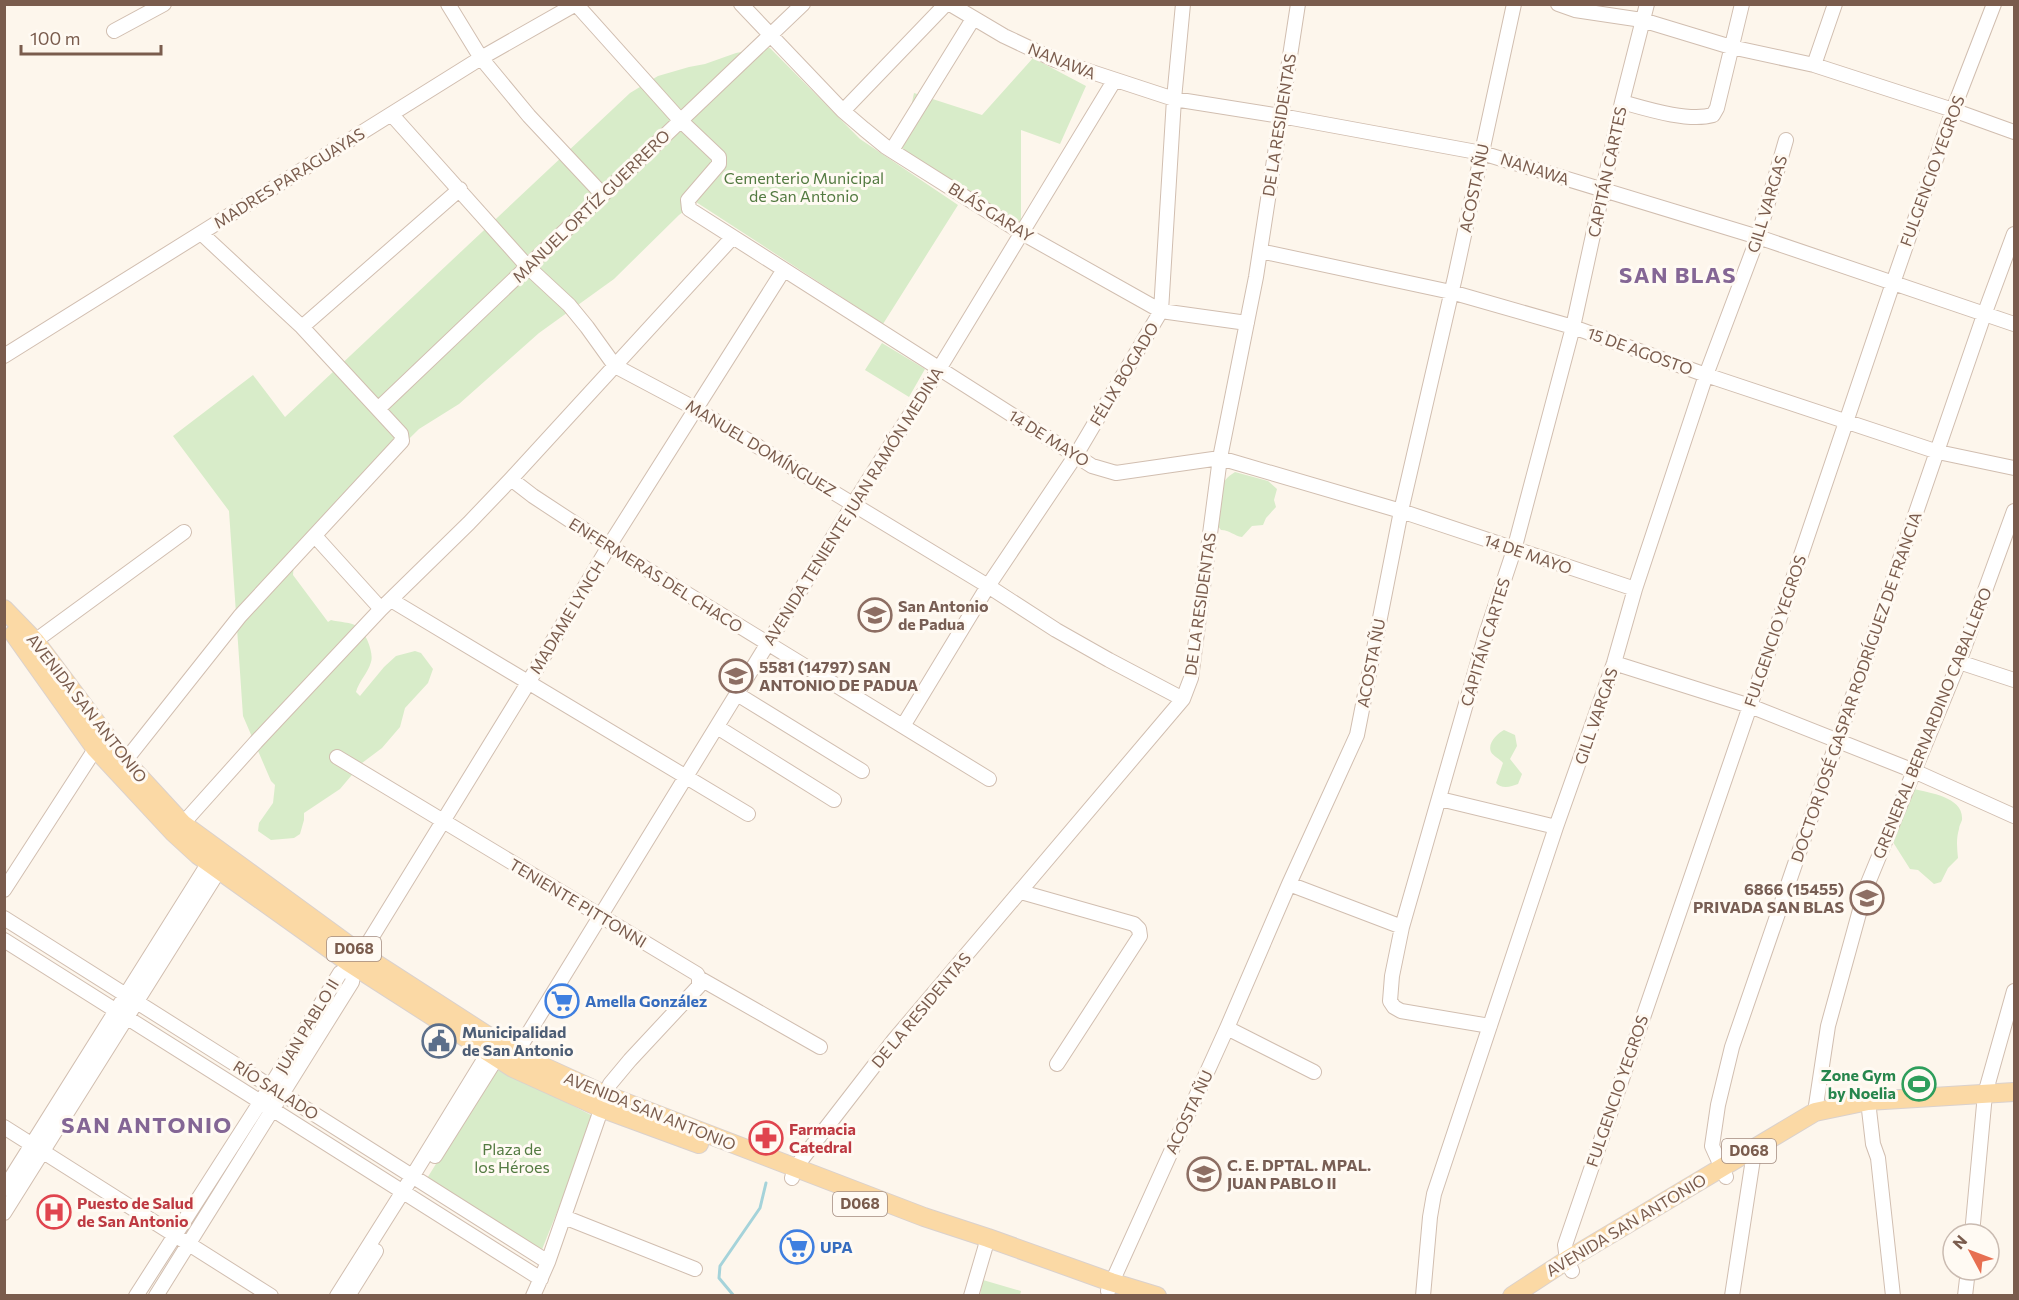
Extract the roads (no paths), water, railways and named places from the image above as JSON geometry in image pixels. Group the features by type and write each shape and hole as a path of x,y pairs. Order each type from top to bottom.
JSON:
{"main road":[{"name":"AVENIDA SAN ANTONIO","path":"6,610 35,641 100,742 125,760 178,828"},
{"name":"AVENIDA SAN ANTONIO","path":"6,610 8,633 100,742 178,828 218,860 357,960 502,1052 604,1102 793,1173 924,1217 986,1243 1113,1290 1156,1296"},
{"name":"AVENIDA SAN ANTONIO","path":"1985,1100 2014,1092"},
{"name":"AVENIDA SAN ANTONIO","path":"1512,1296 1570,1266 1723,1172 1815,1112 1985,1100 2014,1103"},
{"name":"AVENIDA SAN ANTONIO","path":"1723,1172 1753,1159 1817,1121 1869,1107"},
{"name":"AVENIDA SAN ANTONIO","path":"1532,1296 1570,1266"}],"street":[{"path":"114,31 164,4"},
{"path":"448,4 482,58 529,116 603,195"},
{"path":"576,4 680,120"},
{"name":"MADRES PARAGUAYAS","path":"4,356 482,58 576,4"},
{"name":"BLÁS GARAY","path":"741,4 843,111 892,150 1022,233 1161,311 1247,323"},
{"name":"MANUEL ORTÍZ GUERRERO","path":"378,409 803,4"},
{"path":"843,111 948,4"},
{"name":"NANAWA","path":"948,4 1004,36 1055,60 1114,81 1174,99 1482,153 1758,237 2014,324"},
{"name":"FÉLIX BOGADO","path":"903,726 988,586 1076,455 1161,311 1174,99 1183,4"},
{"name":"DE LA RESIDENTAS","path":"793,1173 894,1040 1183,699 1191,678 1220,458 1260,251 1298,4"},
{"name":"ACOSTA ÑU","path":"1113,1290 1288,884 1358,735 1401,511 1514,4"},
{"path":"1558,4 1575,10 1642,20 1731,47 1814,65 2014,132"},
{"name":"CAPITÁN CARTES","path":"1490,1026 1401,1011 1390,1001 1392,976 1402,927 1486,634 1514,549 1573,327 1622,102 1647,4"},
{"path":"1622,102 1672,114 1705,117 1713,115 1717,108 1742,4"},
{"path":"1814,65 1834,4"},
{"name":"FULGENCIO YEGROS","path":"1570,1266 1564,1245 1893,283 1953,110 1994,4"},
{"path":"892,150 973,19"},
{"name":"AVENIDA TENIENTE JUAN RAMÓN MEDINA","path":"407,1193 502,1052 601,917 1114,81"},
{"path":"392,115 528,267 581,320 615,366"},
{"name":"14 DE MAYO","path":"680,120 720,160 688,200 689,209 1092,466 1116,473 1220,458 1401,511 1635,590"},
{"name":"GILL VARGAS","path":"1423,1296 1434,1194 1556,827 1614,663 1635,590 1707,375 1758,237 1786,140"},
{"path":"302,327 460,189"},
{"path":"125,760 233,625 402,441 401,434 302,327 201,233"},
{"name":"DOCTOR JOSÉ GASPAR RODRÍGUEZ DE FRANCIA","path":"1723,1172 1712,1146 1718,1105 1732,1047 2014,234"},
{"path":"178,828 386,605 511,479 732,238"},
{"name":"15 DE AGOSTO","path":"1260,251 1451,292 1573,327 1707,375 1938,452 2014,468"},
{"name":"MADAME LYNCH","path":"357,960 528,683 609,546 783,271"},
{"name":"MANUEL DOMÍNGUEZ","path":"615,366 696,409 854,503 1056,630 1183,699"},
{"name":"ENFERMERAS DEL CHACO","path":"511,479 609,546 767,645 989,779"},
{"name":"GRENERAL BERNARDINO CABALLERO","path":"1815,1112 1828,1026 1866,888 1959,662 2014,511"},
{"path":"35,641 184,532"},
{"path":"315,536 386,605 528,683 748,814"},
{"path":"1959,662 2014,680"},
{"path":"1614,663 1750,706 1914,771 2014,816"},
{"path":"737,694 862,771"},
{"path":"717,727 834,800"},
{"path":"4,890 100,742"},
{"name":"TENIENTE PITTONNI","path":"337,757 697,974 699,978 820,1047"},
{"path":"1440,799 1556,827"},
{"path":"4,1213 38,1148 218,860"},
{"path":"1288,884 1402,927"},
{"path":"1021,892 1134,924 1139,929 1140,936 1057,1064"},
{"name":"RÍO SALADO","path":"4,918 548,1262"},
{"name":"RÍO SALADO","path":"4,940 541,1279"},
{"name":"JUAN PABLO II","path":"135,1296 270,1087 339,973 357,960"},
{"name":"JUAN PABLO II","path":"156,1296 352,981 357,960"},
{"path":"533,1296 548,1262 610,1084 699,986 699,978"},
{"path":"1973,1222 1985,1100 2014,991"},
{"path":"1227,1028 1314,1072"},
{"path":"1869,1107 1873,1144 1878,1158 1893,1296"},
{"path":"4,1127 271,1296"},
{"path":"4,1188 38,1148"},
{"path":"1732,1296 1753,1159"},
{"path":"337,1296 407,1193"},
{"path":"348,1296 407,1193"},
{"path":"461,1228 473,1216"},
{"path":"564,1217 695,1269"},
{"path":"971,1296 986,1243"}],"waterway":[{"path":"734,1296 719,1278 720,1266 760,1208 766,1183"}],"place":[{"name":"San Antonio de Padua","path":"875,615"},
{"name":"5581 (14797) SAN ANTONIO DE PADUA","path":"736,676"},
{"name":"6866 (15455) PRIVADA SAN BLAS","path":"1867,898"},
{"name":"Amella González","path":"562,1001"},
{"name":"Municipalidad de San Antonio","path":"439,1041"},
{"name":"Zone Gym by Noelia","path":"1919,1084"},
{"name":"Farmacia Catedral","path":"766,1138"},
{"name":"C. E. DPTAL. MPAL. JUAN PABLO II","path":"1204,1174"},
{"name":"Puesto de Salud de San Antonio","path":"54,1212"},
{"name":"UPA","path":"797,1247"}],"district":[{"name":"SAN BLAS","path":"1678,275"},
{"name":"SAN ANTONIO","path":"147,1125"}],"park label":[{"name":"Cementerio Municipal de San Antonio","path":"804,187"},
{"name":"Plaza de los Héroes","path":"512,1158"}]}
